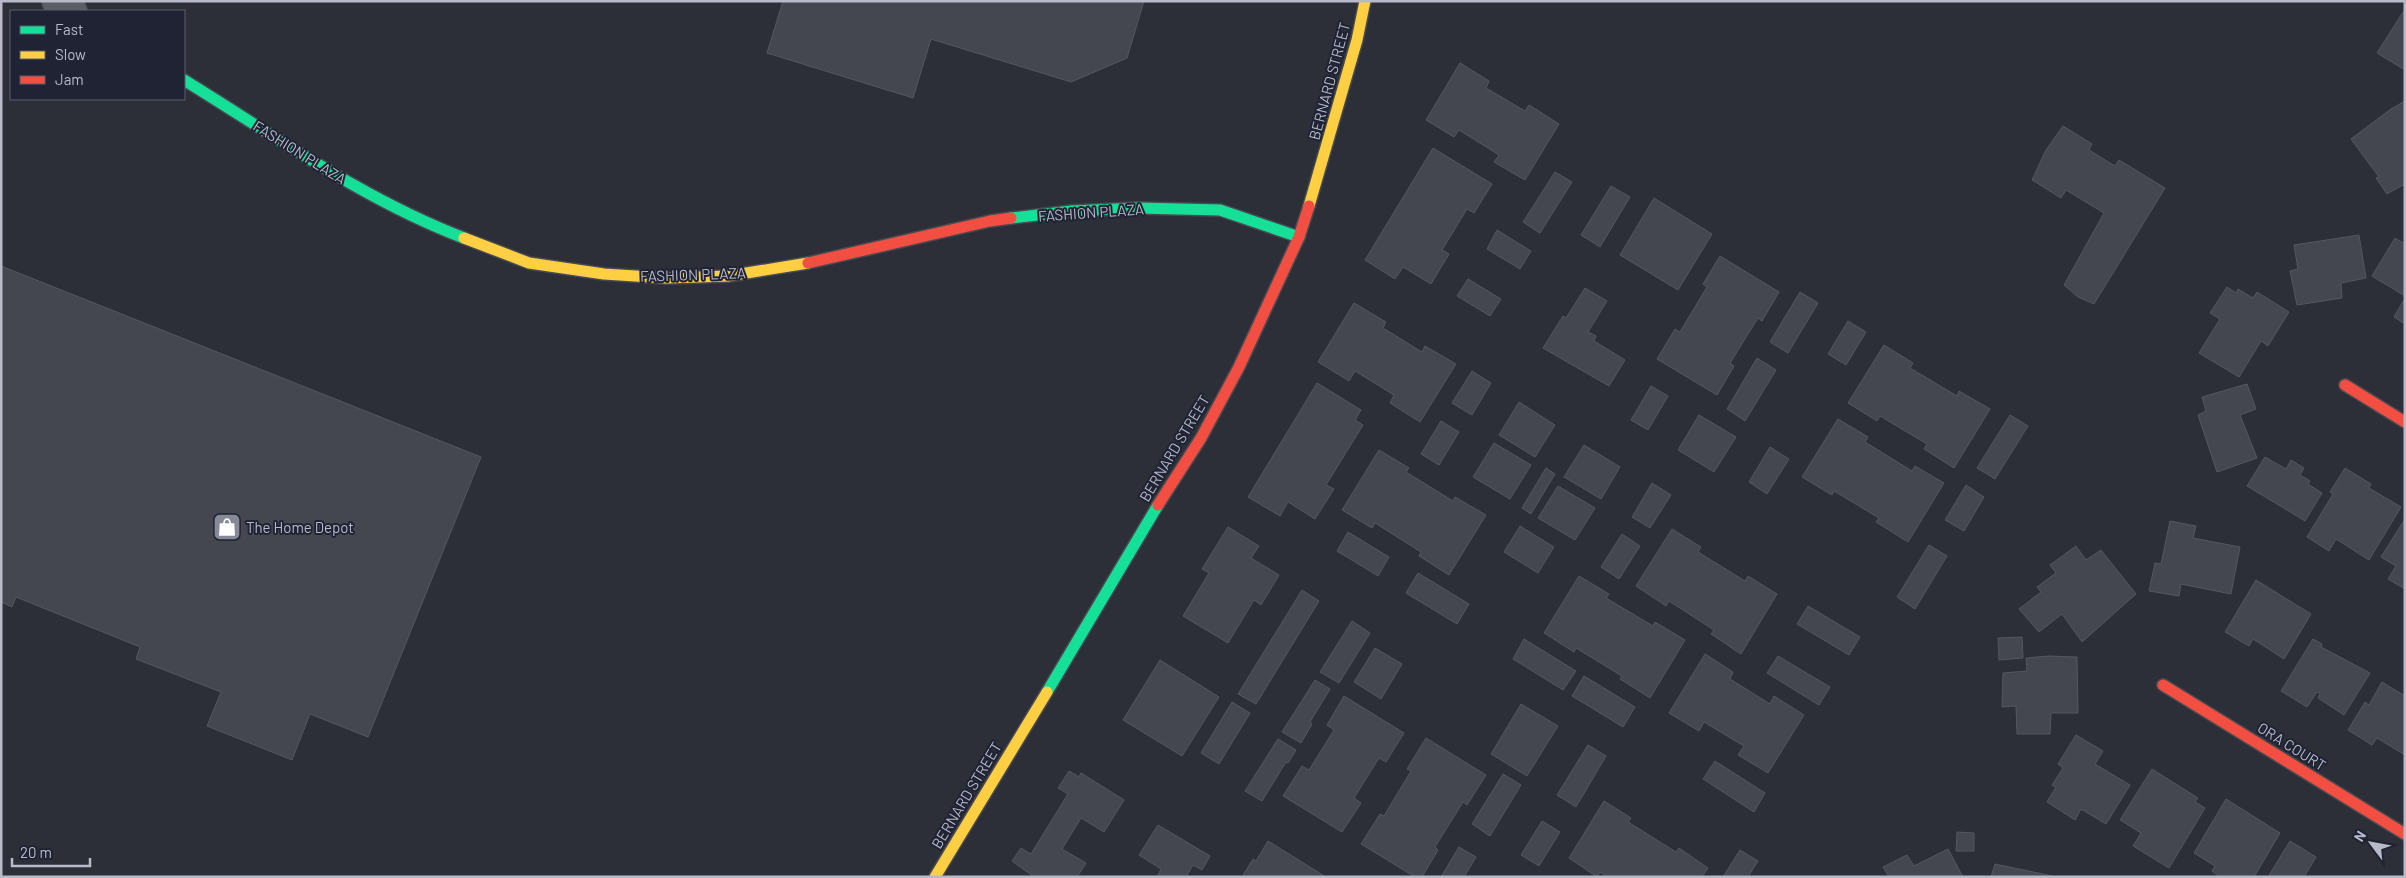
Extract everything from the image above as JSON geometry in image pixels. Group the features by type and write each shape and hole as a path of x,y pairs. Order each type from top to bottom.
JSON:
{"street":[{"path":"56,1 70,10"},
{"name":"BERNARD STREET","path":"934,877 1074,647 1174,477 1201,438 1239,367 1299,237 1328,144 1357,40 1364,1"},
{"name":"FASHION PLAZA","path":"185,81 380,201 426,224 529,263 604,274 666,278 728,276 779,269 990,221 1072,211 1138,208 1220,210 1299,237"},
{"path":"2345,385 2405,422"},
{"name":"ORA COURT","path":"2163,685 2405,834"}],"building":[{"path":"783,1 1144,1 1127,58 1071,82 931,39 913,98 767,53"},
{"path":"2405,9 2405,70 2377,53"},
{"path":"1460,63 1489,81 1486,88 1525,111 1529,105 1559,124 1525,180 1494,162 1499,155 1459,130 1454,137 1426,120"},
{"path":"2405,101 2405,186 2403,185 2387,194 2376,178 2379,177 2351,139 2391,109"},
{"path":"2063,126 2092,144 2089,150 2115,166 2119,160 2165,188 2094,304 2078,297 2064,285 2104,213 2066,190 2061,198 2032,180 2046,150"},
{"path":"1433,148 1492,184 1474,213 1467,209 1442,250 1449,254 1431,284 1403,267 1395,279 1365,260"},
{"path":"1555,172 1572,182 1540,233 1523,222"},
{"path":"1611,186 1630,197 1600,247 1581,235"},
{"path":"1654,198 1712,234 1678,290 1620,255"},
{"path":"1497,230 1531,251 1520,269 1487,249"},
{"path":"2359,235 2366,278 2341,283 2342,298 2297,305 2290,271 2298,269 2294,245"},
{"path":"2395,238 2405,244 2405,296 2372,276"},
{"path":"1720,256 1779,292 1762,321 1758,318 1730,363 1734,366 1717,395 1657,359 1675,329 1680,332 1707,287 1703,284"},
{"name":"The Home Depot","path":"1,266 481,457 368,737 310,714 292,760 207,726 221,692 136,659 140,647 16,597 12,607 1,602"},
{"path":"1468,279 1501,299 1490,316 1457,296"},
{"path":"2227,287 2236,293 2238,289 2253,298 2257,292 2289,312 2268,346 2261,341 2239,377 2199,353 2220,319 2210,313"},
{"path":"1585,288 1607,301 1588,332 1596,336 1594,341 1625,360 1609,386 1543,348 1563,316 1566,318"},
{"path":"1800,292 1818,303 1788,353 1770,342"},
{"path":"2405,298 2405,324 2394,317"},
{"path":"1354,303 1386,322 1383,328 1422,352 1425,346 1456,364 1420,422 1390,403 1394,395 1355,371 1349,381 1318,362"},
{"path":"1848,321 1866,332 1846,365 1828,354"},
{"path":"1884,345 1913,363 1910,368 1957,396 1959,391 1990,409 1954,468 1924,449 1927,444 1880,416 1877,421 1848,403"},
{"path":"1757,358 1776,370 1745,421 1727,409"},
{"path":"1472,371 1491,383 1472,415 1452,403"},
{"path":"1317,383 1361,410 1355,420 1363,425 1326,485 1334,489 1315,519 1288,502 1280,516 1248,497"},
{"path":"2247,384 2256,409 2240,415 2257,458 2217,472 2198,415 2206,411 2202,397"},
{"path":"1651,386 1668,396 1648,430 1631,420"},
{"path":"1519,402 1555,425 1535,457 1499,435"},
{"path":"1699,415 1736,437 1714,472 1678,450"},
{"path":"2010,415 2028,426 1995,479 1977,468"},
{"path":"1838,419 1868,437 1865,442 1912,471 1915,466 1944,483 1908,542 1876,522 1879,518 1834,491 1832,495 1802,477"},
{"path":"1441,421 1459,432 1439,465 1421,454"},
{"path":"1494,443 1531,465 1510,499 1473,477"},
{"path":"1584,445 1620,467 1601,499 1564,477"},
{"path":"1770,447 1789,459 1767,494 1749,482"},
{"path":"1379,450 1409,468 1406,472 1453,501 1455,497 1486,515 1449,575 1419,556 1421,552 1375,523 1372,528 1342,510"},
{"path":"2265,457 2286,469 2291,460 2304,468 2300,475 2310,481 2308,484 2322,493 2305,521 2247,486"},
{"path":"1546,468 1555,474 1531,514 1522,508"},
{"path":"2345,468 2371,484 2369,488 2401,507 2369,560 2336,539 2329,551 2307,537 2333,494 2330,492"},
{"path":"1652,483 1671,495 1650,528 1632,517"},
{"path":"1966,485 1984,497 1964,531 1945,520"},
{"path":"1558,486 1595,508 1575,540 1538,518"},
{"path":"2405,519 2405,589 2388,579 2396,566 2381,557"},
{"path":"2170,521 2196,526 2193,538 2240,547 2231,594 2181,584 2179,596 2149,591 2155,563 2161,564"},
{"path":"1520,526 1554,547 1538,573 1504,552"},
{"path":"1228,527 1259,546 1251,558 1279,575 1261,605 1254,600 1228,643 1183,616 1209,573 1202,569"},
{"path":"1672,529 1701,547 1698,552 1745,581 1748,576 1777,594 1741,654 1711,634 1714,630 1669,601 1666,606 1636,586"},
{"path":"1348,532 1389,557 1378,576 1337,551"},
{"path":"1622,534 1640,546 1619,579 1601,567"},
{"path":"1929,545 1947,556 1915,609 1897,597"},
{"path":"2076,546 2086,560 2101,550 2136,594 2082,642 2062,614 2039,632 2019,609 2041,592 2037,587 2056,573 2050,565"},
{"path":"1418,573 1469,604 1457,624 1406,593"},
{"path":"1579,576 1609,594 1606,598 1653,626 1655,622 1685,640 1650,698 1620,679 1622,676 1576,648 1574,652 1544,633"},
{"path":"2256,580 2311,614 2284,659 2253,639 2249,646 2225,632"},
{"path":"1302,590 1319,601 1256,704 1238,694"},
{"path":"1808,606 1860,637 1849,655 1797,624"},
{"path":"1352,621 1370,633 1339,683 1320,672"},
{"path":"2022,637 2023,658 1999,660 1998,638"},
{"path":"1524,639 1576,671 1563,690 1513,659"},
{"path":"2313,639 2322,644 2321,647 2370,673 2344,715 2318,698 2320,694 2317,692 2307,707 2281,691"},
{"path":"1375,648 1402,664 1381,699 1354,682"},
{"path":"1705,654 1733,672 1730,679 1770,704 1774,696 1804,715 1768,773 1738,755 1744,746 1704,722 1699,731 1669,713"},
{"path":"1778,656 1830,687 1819,705 1767,673"},
{"path":"2048,656 2077,657 2078,713 2051,713 2050,734 2017,734 2016,706 2002,707 2003,673 2027,671 2026,658"},
{"path":"1160,660 1219,697 1182,756 1123,720"},
{"path":"1584,676 1635,707 1623,727 1572,696"},
{"path":"1315,680 1330,689 1310,722 1312,724 1301,743 1282,732"},
{"path":"2382,682 2405,696 2405,755 2377,738 2372,745 2348,730 2365,702 2369,705"},
{"path":"1344,696 1404,733 1386,762 1379,758 1354,798 1361,803 1342,832 1283,796 1302,766 1309,770 1334,730 1327,725"},
{"path":"1232,702 1250,713 1219,764 1201,753"},
{"path":"1521,704 1558,726 1527,776 1491,754"},
{"path":"2076,735 2103,751 2095,764 2130,785 2106,824 2081,809 2075,820 2047,802 2056,787 2052,785 2063,768 2058,764"},
{"path":"1426,738 1486,775 1467,805 1463,802 1435,847 1438,850 1422,877 1415,877 1361,844 1380,814 1384,816 1411,771 1407,769"},
{"path":"1278,739 1296,750 1288,763 1286,762 1262,801 1245,791"},
{"path":"1588,745 1606,756 1576,807 1557,795"},
{"path":"1715,761 1765,793 1754,812 1703,779"},
{"path":"2152,769 2198,798 2195,802 2205,808 2169,868 2133,846 2141,833 2120,820"},
{"path":"1069,771 1079,777 1081,773 1124,800 1104,832 1081,818 1062,849 1086,863 1077,877 1034,877 1012,861 1021,848 1031,854 1068,794 1058,788"},
{"path":"1503,774 1521,785 1490,836 1472,824"},
{"path":"2226,799 2280,833 2254,877 2220,877 2212,871 2215,866 2194,853"},
{"path":"1604,801 1631,818 1628,822 1676,852 1679,848 1708,868 1702,877 1607,877 1600,872 1597,877 1569,858"},
{"path":"1542,821 1560,832 1539,866 1521,855"},
{"path":"1158,825 1210,856 1202,870 1193,865 1186,877 1157,877 1161,869 1139,855"},
{"path":"1957,832 1974,833 1974,851 1956,851"},
{"path":"1268,841 1326,877 1242,877 1253,859 1256,861"},
{"path":"2290,841 2316,857 2304,877 2268,877"},
{"path":"1459,847 1476,857 1464,877 1441,877"},
{"path":"1948,849 1963,877 1889,877 1883,867 1907,855 1914,866"},
{"path":"1740,850 1758,861 1748,877 1723,877"},
{"path":"1995,864 2057,877 1991,877"}],"traffic: fast":[{"path":"185,81 286,145 355,186 427,223 464,238"},
{"path":"1011,218 1072,211 1138,208 1220,210 1299,237"},
{"path":"1047,692 1158,505"}],"traffic: slow":[{"path":"1309,206 1357,40 1365,1"},
{"path":"464,238 529,263 604,274 666,278 728,276 808,263"},
{"path":"935,877 1047,692"}],"traffic: jam":[{"path":"1158,505 1201,438 1239,367 1299,237 1309,206"},
{"path":"808,263 990,221 1011,218"},
{"path":"2345,385 2405,422"},
{"path":"2163,685 2405,834"}],"place":[{"name":"The Home Depot","path":"227,527"}]}
